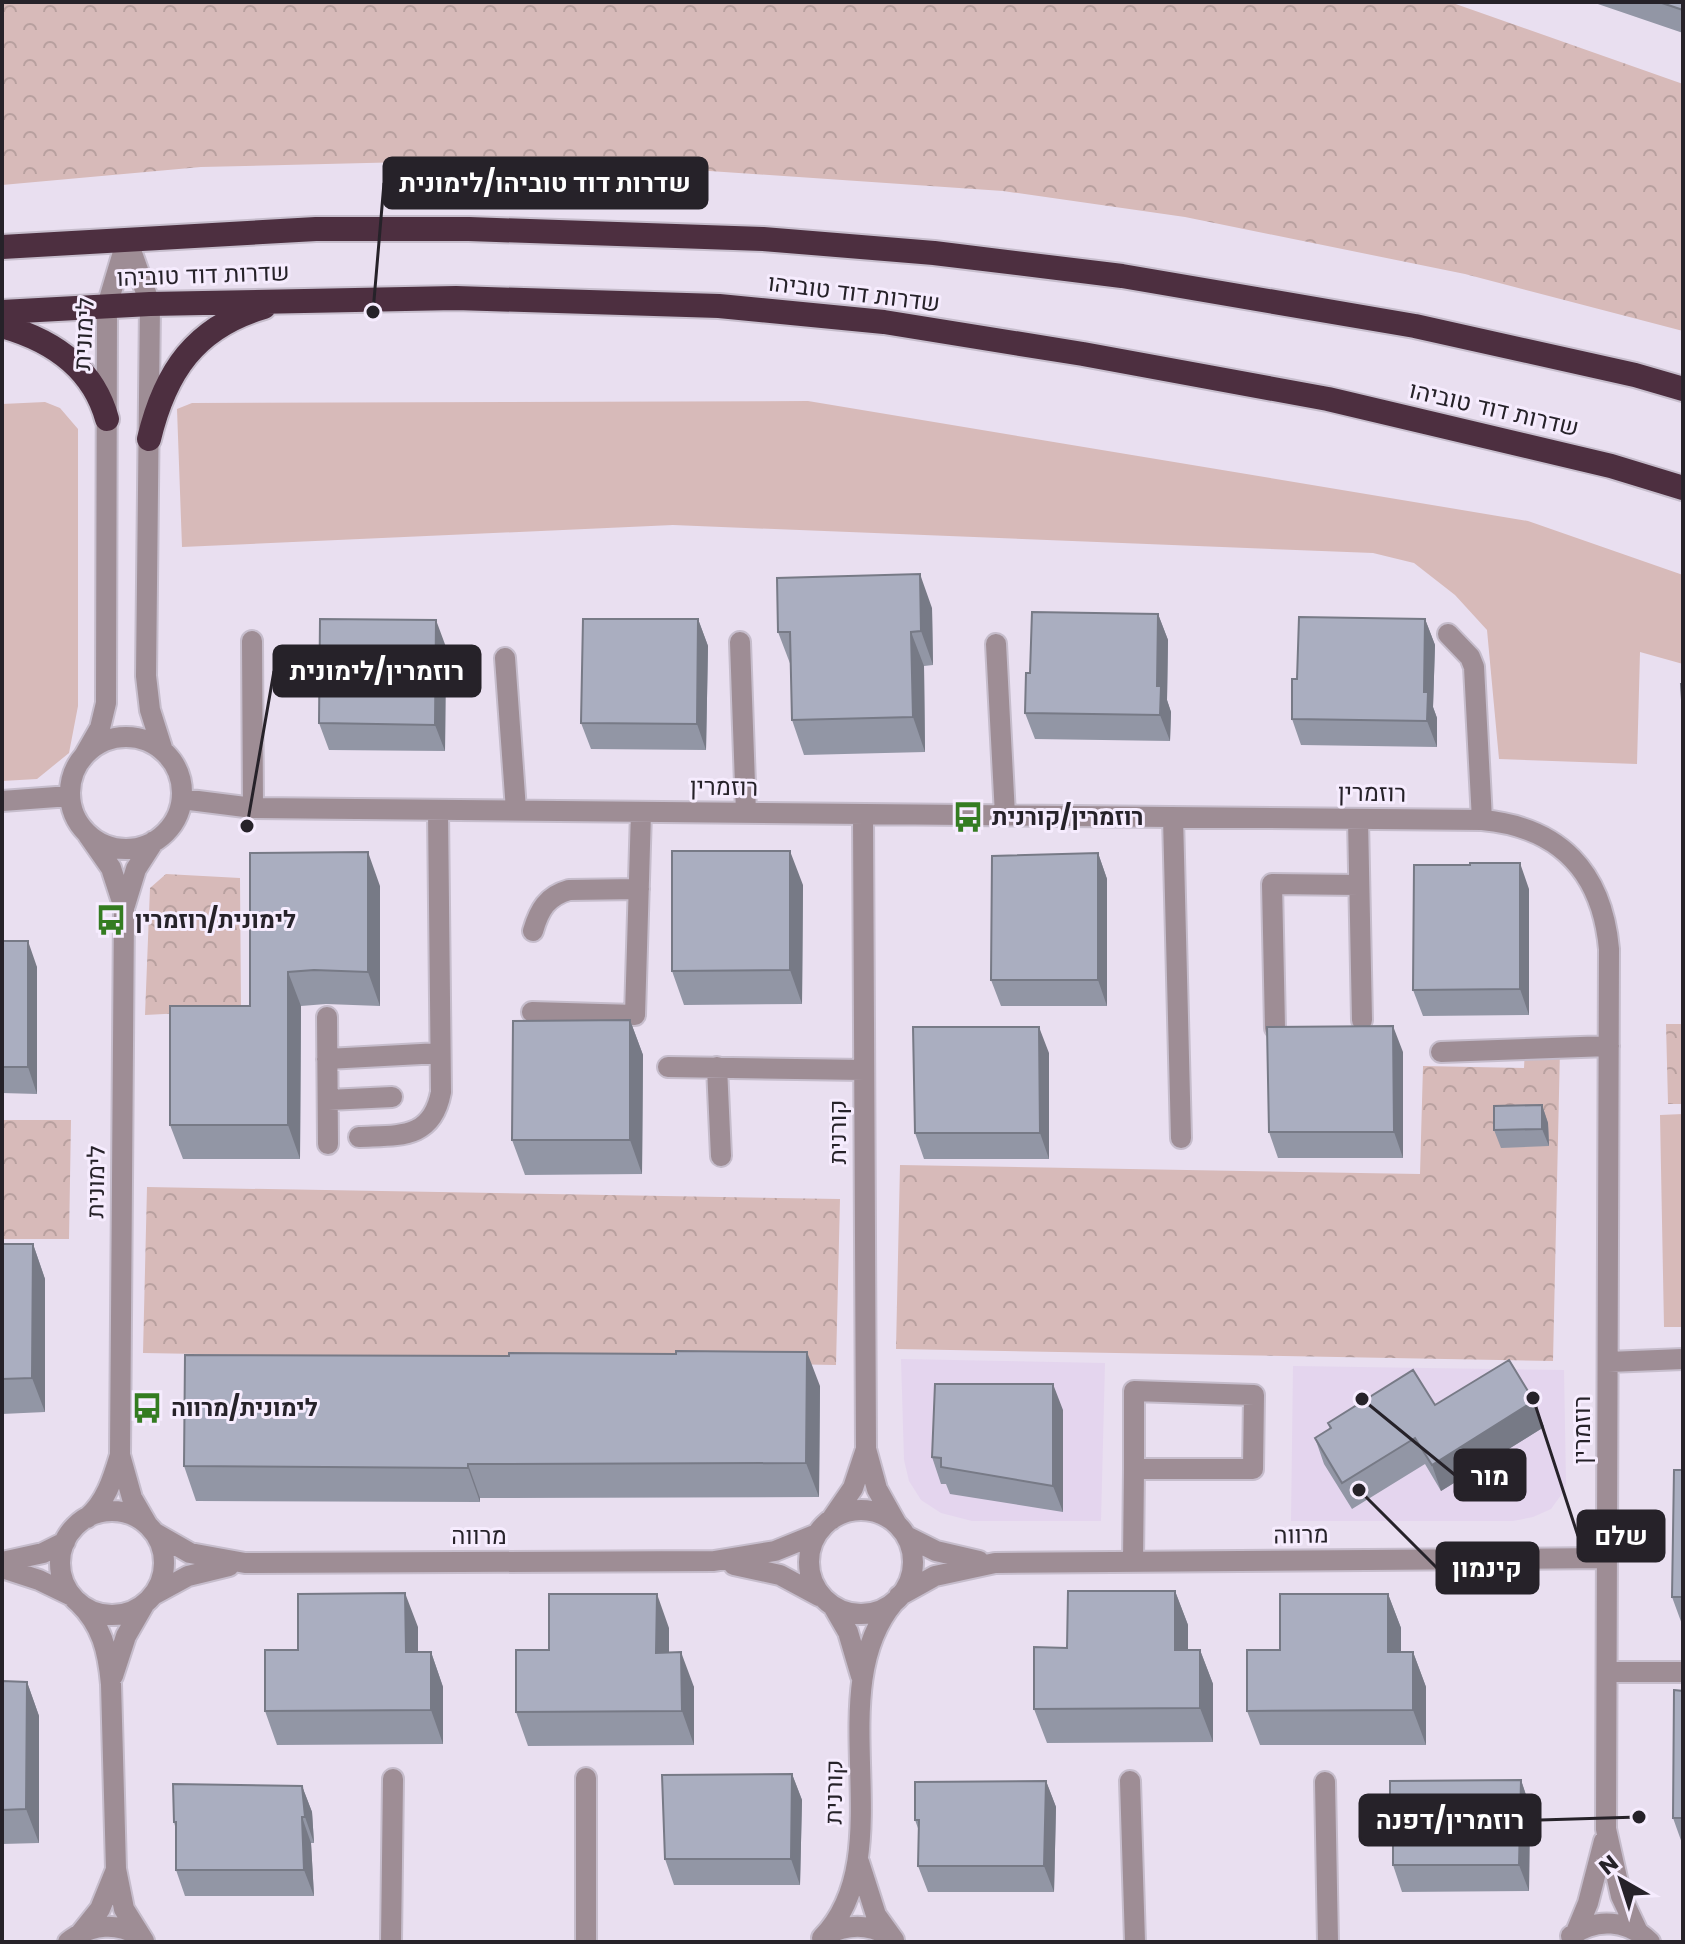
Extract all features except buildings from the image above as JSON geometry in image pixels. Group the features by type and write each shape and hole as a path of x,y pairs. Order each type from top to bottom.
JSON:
{"highway":[{"name":"שדרות דוד טוביהו","path":"2,247 316,229 469,229 732,238 934,253 1122,276 1415,326 1635,375 1683,389"},
{"name":"שדרות דוד טוביהו","path":"2,312 150,304 456,298 719,306 884,322 1083,354 1328,399 1611,466 1683,488"},
{"path":"149,439 162,393 192,348 236,317 291,300"},
{"path":"2,326 43,341 71,359 93,386 107,419"}],"street":[{"path":"127,239 150,304 146,676 150,710 163,751 178,773 182,799 173,823 154,841 137,848 120,849 88,835 77,821 70,796 74,770 84,756 106,740 123,737 140,739 163,751"},
{"name":"לימונית","path":"84,756 102,723 107,695 107,306 127,239"},
{"path":"1448,634 1470,657 1474,667 1482,820"},
{"path":"252,641 253,808"},
{"path":"740,642 746,813"},
{"path":"996,644 1005,815"},
{"path":"505,658 516,810"},
{"path":"2,801 70,796"},
{"name":"רוזמרין","path":"182,799 253,808 1482,820 1522,826 1557,844 1572,857 1594,888 1607,927 1609,1046 1606,1829 1595,1882 1571,1937"},
{"path":"359,1137 408,1134 432,1119 438,1108 441,1092 438,810"},
{"path":"532,1012 635,1015 641,812"},
{"name":"קורנית","path":"863,814 866,1449 877,1489 902,1531"},
{"path":"1173,817 1181,1138"},
{"path":"1358,819 1362,1020"},
{"name":"לימונית","path":"88,835 111,868 124,908"},
{"name":"לימונית","path":"151,1529 132,1498 120,1455 124,908 133,876 154,841"},
{"path":"1275,1028 1272,884 1359,885"},
{"path":"533,931 544,904 558,893 569,890 639,889"},
{"path":"327,1017 328,1144"},
{"path":"1441,1052 1609,1046"},
{"path":"327,1059 440,1053"},
{"path":"668,1067 864,1070"},
{"path":"717,1067 721,1156"},
{"path":"328,1100 392,1097"},
{"path":"1608,1362 1683,1359"},
{"path":"1133,1562 1134,1391 1254,1395 1253,1469 1134,1469"},
{"name":"קורנית","path":"824,1527 853,1488 866,1449"},
{"name":"לימונית","path":"87,1518 95,1512 106,1494 120,1455"},
{"path":"111,1684 126,1636 160,1584 164,1569 162,1549 151,1529 133,1516 114,1511 87,1518 73,1529 65,1542 61,1570 75,1599 100,1630 107,1652 111,1684 116,1869 124,1909 145,1941"},
{"path":"851,1511 867,1511 882,1515 902,1531 912,1552 913,1567 909,1582 896,1599 879,1611 863,1614 848,1612 830,1603 816,1588 810,1573 811,1549 824,1527 851,1511"},
{"name":"מרווה","path":"151,1529 190,1553 245,1563 714,1561 775,1551 824,1527"},
{"name":"מרווה","path":"902,1531 936,1551 995,1563"},
{"path":"2,1565 43,1553 65,1542"},
{"name":"מרווה","path":"896,1599 935,1576 995,1563 1607,1558"},
{"name":"מרווה","path":"714,1561 780,1575 801,1584 830,1603"},
{"name":"מרווה","path":"148,1600 169,1584 188,1576 245,1563"},
{"path":"2,1565 39,1580 91,1611 107,1615 130,1612 148,1600"},
{"name":"קורנית","path":"820,1940 842,1911 858,1858 862,1680 877,1627 896,1599"},
{"name":"קורנית","path":"830,1603 848,1632 862,1680"},
{"path":"1607,1672 1683,1672"},
{"path":"586,1778 586,1942"},
{"path":"391,1942 393,1779"},
{"path":"1130,1781 1135,1942"},
{"path":"1325,1782 1328,1942"},
{"name":"רוזמרין","path":"1606,1829 1621,1896 1644,1937"},
{"name":"קורנית","path":"858,1858 876,1915 895,1941"},
{"path":"71,1940 100,1909 116,1869"},
{"path":"1571,1937 1596,1924 1609,1923 1644,1937"},
{"path":"820,1940 845,1927 863,1926 880,1931 895,1941"},
{"path":"71,1940 100,1927 113,1927 130,1931 145,1941"}],"shaded area":[{"path":"901,1359 1105,1363 1101,1521 972,1521 941,1513 921,1500 909,1481 904,1460"},
{"path":"1293,1366 1564,1370 1564,1491 1551,1509 1513,1521 1291,1521"}],"green space":[{"path":"2,2 1450,2 1683,84 1683,331 1465,274 1185,217 1003,191 535,159 201,167 2,185"},
{"path":"808,401 1528,521 1683,575 1683,664 1640,652 1637,764 1499,759 1487,630 1455,595 1414,563 1373,553 673,525 182,547 177,409 192,403"},
{"path":"45,402 60,408 78,429 78,706 69,753 37,779 2,781 2,404"},
{"path":"166,874 240,878 241,1010 145,1015 150,888"},
{"path":"1666,1024 1683,1024 1683,1104 1668,1104"},
{"path":"1525,1048 1560,1049 1553,1361 896,1349 900,1165 1420,1174 1423,1066 1524,1068"},
{"path":"1683,1114 1683,1327 1664,1327 1660,1115"},
{"path":"2,1120 71,1120 69,1239 2,1239"},
{"path":"147,1187 840,1199 836,1365 143,1353"}],"place":[{"name":"שדרות דוד טוביהו/לימונית","path":"373,312"},
{"name":"רוזמרין/קורנית","path":"968,817"},
{"name":"רוזמרין/לימונית","path":"247,826"},
{"name":"לימונית/רוזמרין","path":"111,920"},
{"name":"שלם","path":"1533,1398"},
{"name":"מור","path":"1362,1399"},
{"name":"לימונית/מרווה","path":"147,1408"},
{"name":"קינמון","path":"1359,1490"},
{"name":"רוזמרין/דפנה","path":"1639,1817"}]}
